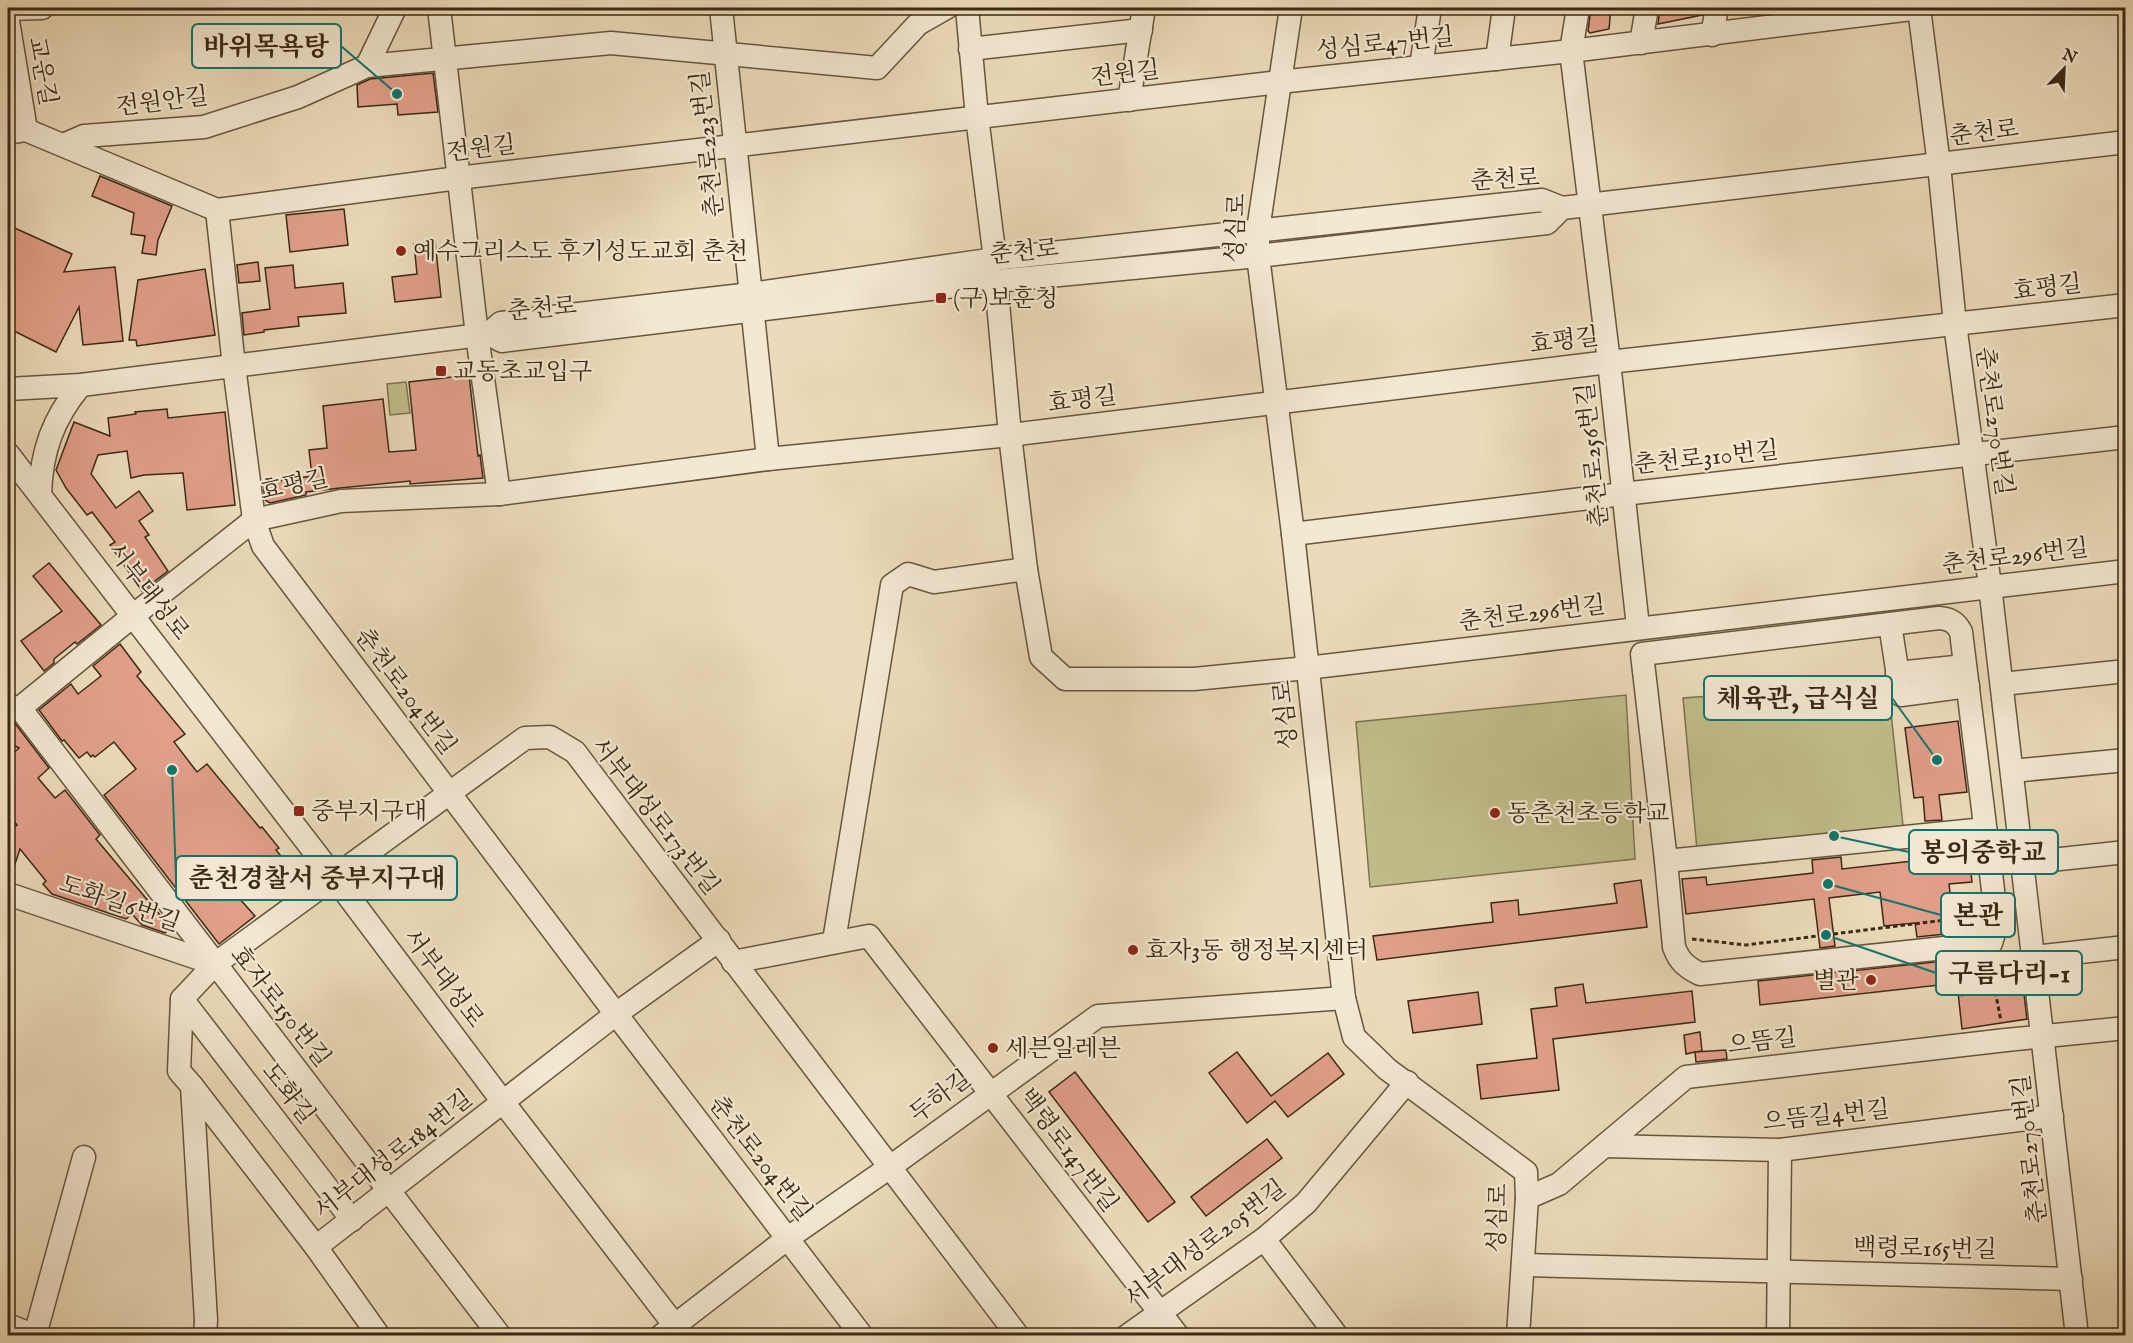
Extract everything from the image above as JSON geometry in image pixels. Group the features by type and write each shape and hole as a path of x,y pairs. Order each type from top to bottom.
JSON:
{"street":[{"path":"8,9 42,8"},
{"path":"367,66 395,8"},
{"path":"439,8 458,178 482,334 499,494"},
{"name":"춘천로223번길","path":"721,8 724,54 752,302"},
{"name":"전원안길","path":"63,145 84,136 204,127 298,98 367,66 611,43 877,68 919,16 946,8"},
{"path":"834,941 892,585 908,574 934,582 1026,569 1010,435 996,270 977,117 967,8"},
{"name":"성심로","path":"1291,8 1258,230 1258,256 1293,534 1344,998 1354,1037 1387,1069 1526,1172 1527,1198 1518,1335"},
{"path":"1421,66 1430,8"},
{"path":"1497,58 1504,8"},
{"name":"춘천로256번길","path":"1578,8 1571,51 1609,362 1638,627"},
{"path":"1641,43 1647,8"},
{"path":"1713,34 1717,8"},
{"name":"성심로47번길","path":"1279,82 1641,43 1919,8"},
{"name":"춘천로270번길","path":"1919,8 1939,165 1955,324 1974,454 2002,684 2077,1335"},
{"path":"970,49 1143,19 1129,100"},
{"name":"교운길","path":"8,21 17,131"},
{"name":"전원길","path":"217,210 458,178 1279,82"},
{"path":"17,131 63,145 217,210"},
{"name":"춘천로","path":"8,389 81,385 482,334 501,322 752,302 996,270 1258,230 1542,200 1562,208 2126,142"},
{"name":"춘천로","path":"996,270 1258,256 1547,223 1562,208"},
{"name":"춘천로204번길","path":"217,210 254,520 263,546 616,1014 862,1335"},
{"path":"752,302 768,459"},
{"name":"효평길","path":"134,615 254,520 341,501 499,494 768,459 1010,435 1609,362 2126,305"},
{"path":"40,495 42,466 49,437 62,410 81,385"},
{"name":"춘천로310번길","path":"1293,534 2126,436"},
{"name":"서부대성로","path":"8,454 334,876 673,1332"},
{"name":"춘천로296번길","path":"1026,569 1041,657 1065,679 1194,679 1307,668 2126,571"},
{"name":"효자로150번길","path":"134,615 14,707 500,1335"},
{"path":"1939,618 1948,619 1957,624 1961,632 1967,676 1996,914 1991,943 1700,974 1687,968 1678,958 1672,938 1666,861 1642,654 1939,618"},
{"path":"1890,624 1901,695 1967,676"},
{"path":"2002,684 2126,671"},
{"name":"서부대성로173번길","path":"334,876 525,738 550,737 575,752 1018,1335"},
{"path":"2012,771 2126,760"},
{"path":"1666,861 1985,829"},
{"path":"2023,863 2126,852"},
{"path":"316,1247 178,1071 182,999 215,964 334,876"},
{"name":"도화길6번길","path":"8,894 215,964"},
{"name":"백령로147번길","path":"733,962 868,936 1178,1335"},
{"path":"503,1102 616,1014 719,940"},
{"path":"2034,957 2126,947"},
{"name":"두하길","path":"673,1332 788,1238 1098,1016 1344,998"},
{"name":"도화길","path":"182,999 352,1220"},
{"name":"으뜸길","path":"1527,1198 1559,1184 1686,1077 2126,1028"},
{"name":"서부대성로205번길","path":"1126,1335 1264,1239 1306,1203 1407,1082"},
{"path":"192,1086 205,1335"},
{"name":"서부대성로184번길","path":"379,1335 316,1247 503,1102"},
{"name":"으뜸길4번길","path":"1604,1146 1780,1150 2052,1116"},
{"path":"1778,1335 1780,1150"},
{"path":"8,1325 35,1335 84,1157"},
{"path":"1264,1239 1336,1335"},
{"name":"백령로165번길","path":"1523,1265 2071,1279"}],"path":[{"path":"1672,938 1746,945 1996,914"},
{"path":"1991,943 1995,990 2006,1040"},
{"path":"1961,995 1995,990"}],"shaded area":[{"path":"406,382 410,413 390,415 387,384"},
{"path":"1888,684 1904,835 1697,850 1683,698"},
{"path":"1626,695 1635,859 1370,887 1356,722"}],"building":[{"path":"1591,8 1611,8 1609,29 1590,33 1588,31"},
{"path":"1660,8 1703,8 1702,15 1658,24"},
{"path":"433,73 438,112 398,115 397,104 358,107 357,85 370,79"},
{"path":"100,176 172,206 158,240 156,255 142,253 145,236 131,234 134,213 92,196"},
{"path":"344,209 348,245 290,252 286,215"},
{"path":"8,225 72,254 64,272 115,267 123,341 83,345 79,307 56,352 8,328"},
{"path":"435,241 441,297 395,302 392,277 417,274 414,244"},
{"path":"258,262 260,281 239,283 237,265"},
{"path":"293,265 295,288 343,283 346,313 298,317 299,326 244,335 242,313 270,309 265,268"},
{"path":"205,269 215,335 137,346 136,340 129,340 138,280"},
{"path":"469,375 478,456 480,455 483,478 410,484 410,481 340,488 306,492 306,495 270,503 265,500 263,483 312,476 309,450 327,448 323,406 383,399 389,452 416,450 409,382"},
{"path":"167,409 168,418 225,412 235,505 187,510 183,473 131,478 127,451 98,455 91,474 116,508 139,491 153,511 139,521 149,535 145,537 168,571 142,591 110,545 115,542 92,512 87,515 66,488 56,470 74,422 110,436 108,418 136,414 135,412"},
{"path":"49,563 101,625 77,644 75,642 54,659 54,663 44,671 21,641 62,611 33,576"},
{"path":"120,644 141,672 137,676 185,734 174,742 197,772 207,764 279,848 276,850 303,883 285,897 266,874 264,875 257,867 231,889 255,916 219,944 104,795 136,769 114,742 95,757 93,755 91,757 87,752 79,758 64,740 62,741 39,710 71,684 78,694 101,676 93,666"},
{"path":"1958,721 1967,792 1939,795 1942,820 1925,821 1923,797 1914,798 1905,728"},
{"path":"14,722 49,768 38,778 55,798 65,790 100,835 96,839 171,928 165,933 142,925 132,914 126,919 52,894 43,884 46,881 20,849 10,879 8,878 8,832 17,825 8,813 8,758 19,748 8,742 8,735"},
{"path":"1945,847 1946,858 1969,855 1972,882 1949,884 1955,933 1917,937 1915,923 1884,926 1880,892 1829,898 1835,946 1820,948 1814,899 1686,914 1682,879 1706,877 1707,885 1813,873 1812,860 1841,857 1842,869 1930,859 1929,848"},
{"name":"동춘천초등학교","path":"1641,880 1647,927 1377,960 1373,936 1493,922 1491,903 1518,900 1519,915 1617,903 1614,884"},
{"path":"2019,953 2027,1019 1962,1029 1957,983 1760,1005 1758,981"},
{"path":"1583,984 1586,1003 1692,991 1695,1022 1553,1039 1559,1090 1481,1099 1477,1065 1537,1058 1531,1009 1557,1006 1555,988"},
{"path":"1478,992 1482,1024 1413,1033 1408,1001"},
{"path":"1700,1032 1702,1051 1686,1054 1684,1035"},
{"path":"1726,1050 1727,1059 1696,1062 1695,1052"},
{"path":"1237,1052 1271,1096 1328,1053 1344,1074 1288,1117 1275,1101 1247,1123 1209,1073"},
{"path":"1075,1072 1175,1202 1148,1222 1049,1092"},
{"path":"1267,1139 1282,1158 1206,1216 1191,1197"}],"place":[{"name":"바위목욕탕","path":"397,94"},
{"name":"예수그리스도 후기성도교회 춘천","path":"401,251"},
{"name":"(구)보훈청","path":"941,298"},
{"name":"교동초교입구","path":"441,371"},
{"name":"체육관, 급식실","path":"1937,760"},
{"name":"춘천경찰서 중부지구대","path":"172,770"},
{"name":"중부지구대","path":"299,811"},
{"name":"동춘천초등학교","path":"1495,813"},
{"name":"봉의중학교","path":"1834,836"},
{"name":"본관","path":"1828,884"},
{"name":"구름다리-1","path":"1826,935"},
{"name":"효자3동 행정복지센터","path":"1133,950"},
{"name":"별관","path":"1871,980"},
{"name":"세븐일레븐","path":"993,1048"}]}
